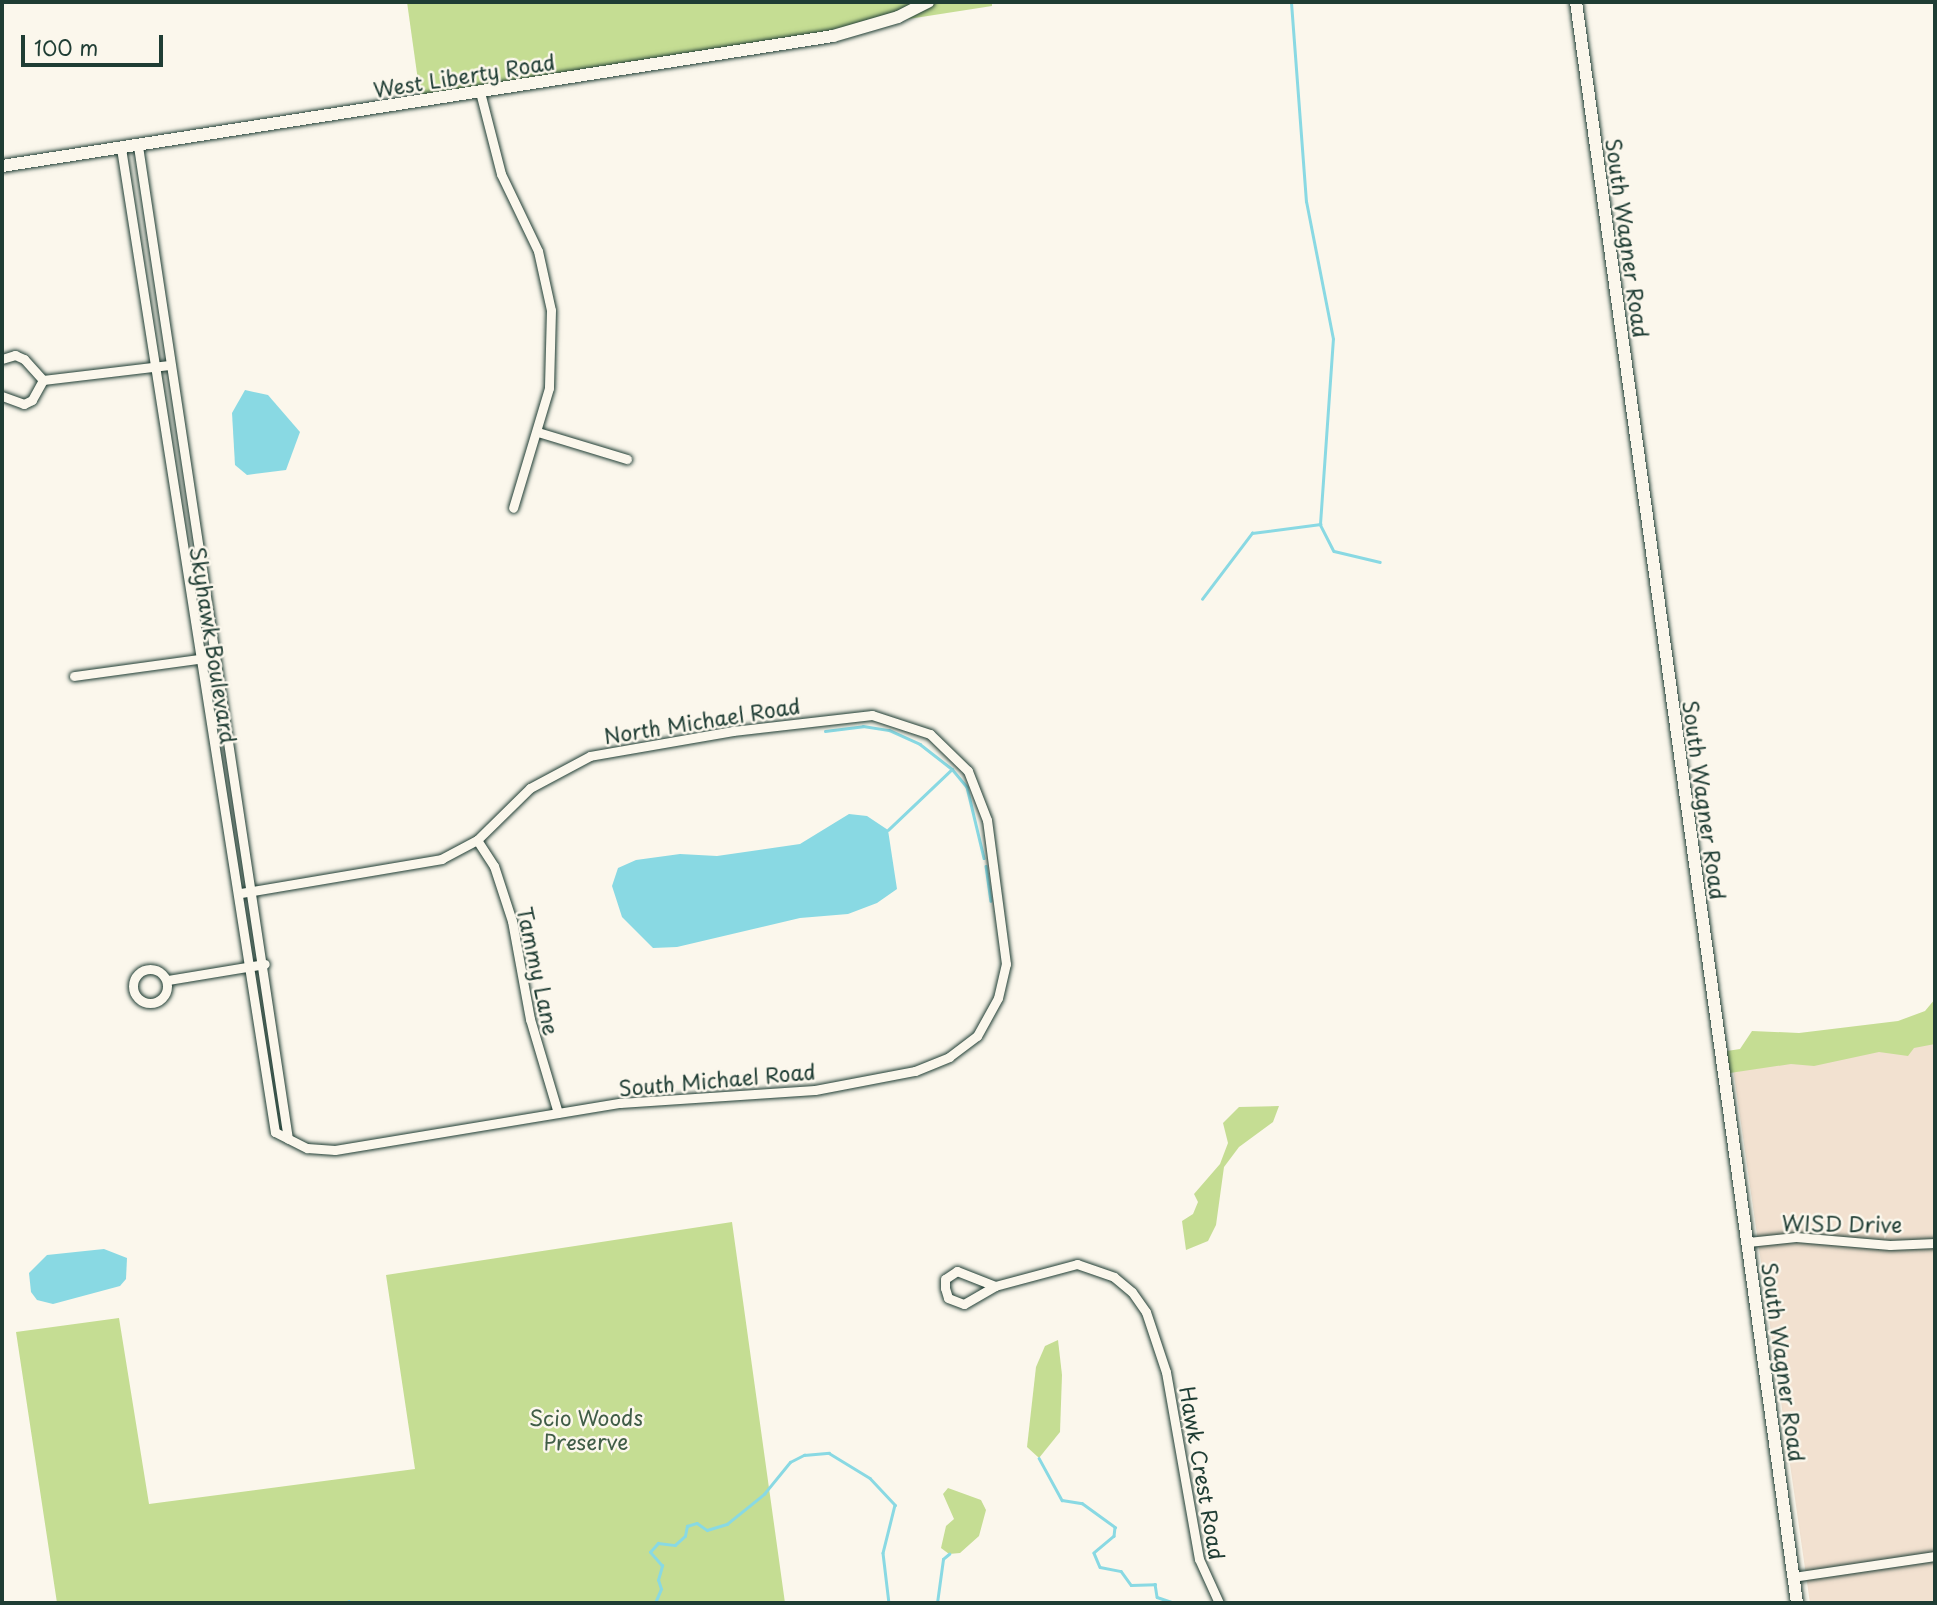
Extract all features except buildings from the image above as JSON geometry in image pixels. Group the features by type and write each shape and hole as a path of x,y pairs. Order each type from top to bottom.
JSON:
{"main road":[{"name":"West Liberty Road","path":"2,166 833,36 898,17 928,2"},
{"name":"South Wagner Road","path":"1576,2 1797,1603"}],"street":[{"path":"480,92 501,174 538,251 548,289 551,369 538,432 513,508"},
{"name":"Skyhawk Boulevard","path":"138,146 213,657 254,891 288,1139"},
{"name":"Skyhawk Boulevard","path":"121,148 198,659 241,893 249,967 275,1132 288,1139"},
{"path":"2,359 15,355 23,359 43,380"},
{"path":"43,380 169,365"},
{"path":"2,396 24,404 32,400 43,380"},
{"path":"538,432 627,458"},
{"path":"74,676 213,657"},
{"name":"North Michael Road","path":"241,893 424,864 477,839 530,788 590,756 851,715 891,718 944,744 973,782 987,820 1006,943"},
{"name":"Tammy Lane","path":"477,839 494,866 512,921 530,1019 558,1113"},
{"name":"South Michael Road","path":"288,1139 320,1151 352,1148 674,1096 815,1090 940,1062 966,1047 986,1024 1006,971 1006,943"},
{"path":"168,980 265,964"},
{"name":"WISD Drive","path":"1748,1242 1796,1237 1890,1245 1935,1242"},
{"name":"Hawk Crest Road","path":"995,1286 957,1272 945,1279 948,1298 956,1304 995,1286 1077,1264 1114,1277 1132,1292 1146,1312 1166,1372 1199,1559 1219,1603"},
{"path":"1793,1577 1935,1556"}],"shaded area":[{"path":"1935,1039 1935,1603 1810,1603 1733,1068"}],"green space":[{"path":"407,2 992,2 992,6 420,95"},
{"path":"1935,999 1935,1044 1914,1048 1908,1056 1879,1052 1814,1066 1791,1064 1730,1073 1727,1051 1740,1049 1752,1031 1799,1033 1898,1021 1925,1011"},
{"path":"1279,1106 1273,1122 1239,1147 1224,1167 1216,1225 1208,1241 1186,1250 1182,1221 1193,1214 1198,1202 1194,1194 1220,1164 1228,1143 1223,1123 1239,1107"},
{"name":"Scio Woods Preserve","path":"732,1222 785,1603 57,1603 16,1332 119,1318 149,1504 415,1469 386,1275"},
{"path":"1058,1340 1062,1375 1060,1432 1039,1458 1027,1447 1036,1367 1045,1346"},
{"path":"948,1488 981,1500 986,1510 979,1536 960,1553 949,1554 941,1548 946,1526 954,1519 943,1494"}],"water":[{"path":"245,390 268,395 300,432 286,470 247,475 235,465 232,413"},
{"path":"849,814 867,816 888,830 897,889 877,903 848,914 800,918 677,947 653,948 622,917 612,886 618,868 636,860 680,854 717,856 800,844"},
{"path":"104,1249 127,1258 126,1279 120,1286 53,1304 37,1300 31,1292 29,1273 47,1255"}],"waterway":[{"path":"1202,599 1252,533 1320,524 1333,339 1306,202 1291,2"},
{"path":"1320,524 1334,551 1380,562"},
{"path":"825,731 863,726 889,730 920,744 952,769 967,787 984,858"},
{"path":"888,830 952,769"},
{"path":"986,866 991,901"},
{"path":"655,1603 661,1589 658,1580 662,1566 650,1552 658,1543 675,1545 685,1536 687,1526 697,1523 707,1530 727,1524 764,1494 790,1462 804,1455 829,1453 870,1478 895,1505 883,1553 889,1603"},
{"path":"1039,1458 1062,1500 1082,1503 1115,1527 1114,1536 1094,1553 1100,1567 1121,1571 1131,1585 1155,1584 1157,1597 1174,1603"},
{"path":"937,1603 943,1559 949,1554"}]}
